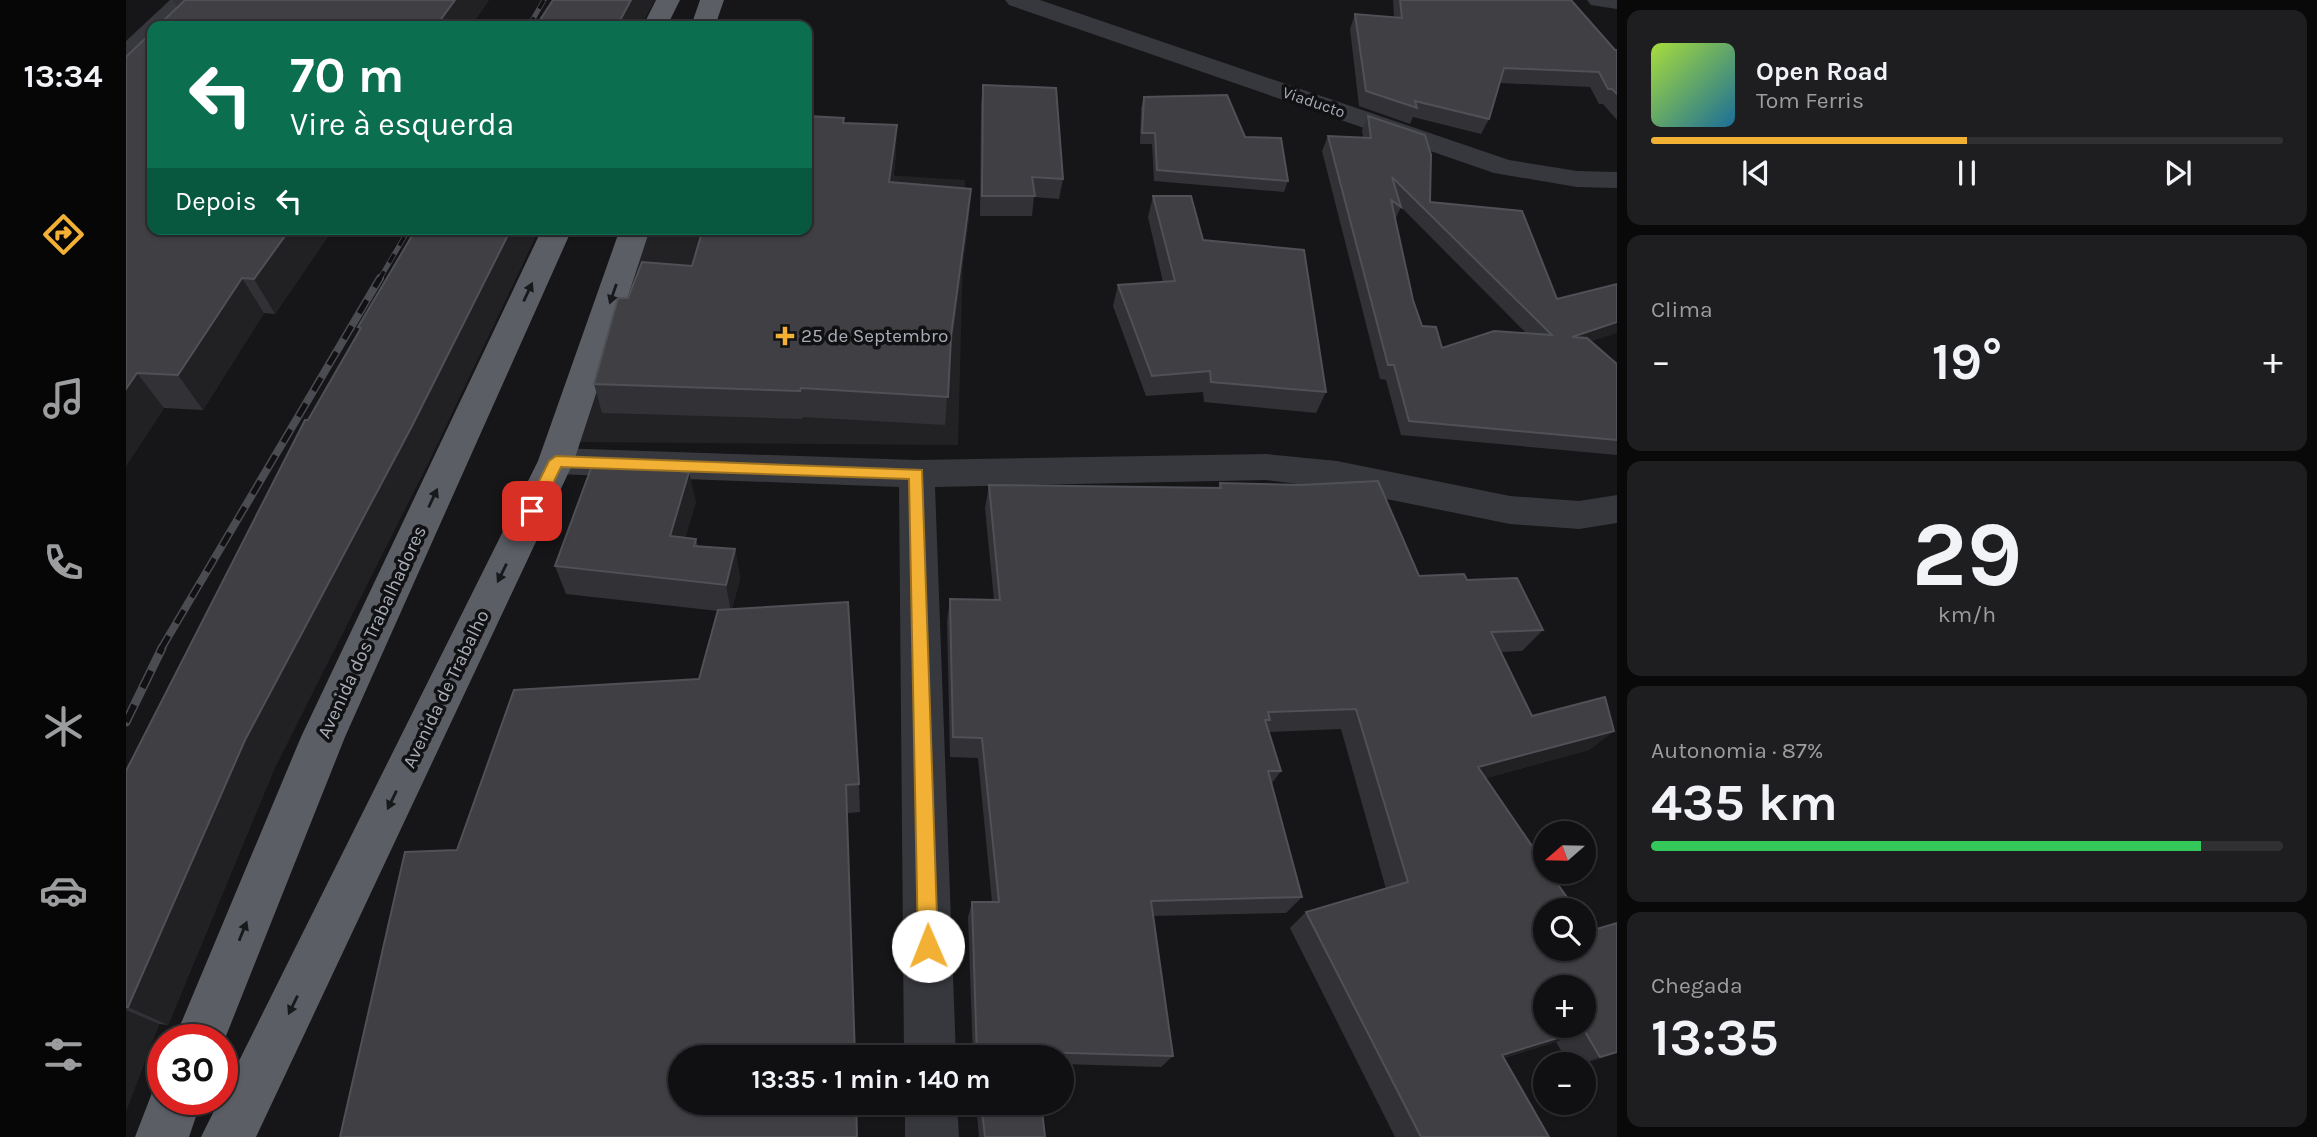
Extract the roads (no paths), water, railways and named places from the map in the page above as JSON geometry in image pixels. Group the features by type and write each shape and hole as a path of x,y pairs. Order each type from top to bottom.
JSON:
{"highway":[{"path":"658,21 668,0"},
{"path":"705,21 712,0"},
{"name":"Avenida dos Trabalhadores","path":"206,1024 323,737 554,235"},
{"name":"Avenida de Trabalho","path":"228,1137 556,461 633,235"},
{"path":"162,1137 170,1115"}],"street":[{"path":"161,21 184,0"},
{"name":"Viaducto","path":"1017,0 1504,167 1577,179 1617,180"},
{"path":"1599,0 1617,2"},
{"path":"126,55 147,35"},
{"path":"556,461 917,474 1266,467 1337,475 1510,510 1579,515 1617,509"},
{"path":"917,474 930,1045"},
{"path":"932,1115 932,1137"}],"railway":[{"path":"532,21 544,0"},
{"path":"379,280 405,235"},
{"path":"161,649 380,278"},
{"path":"126,722 162,648"}],"place":[{"name":"25 de Septembro","path":"785,336"}]}
